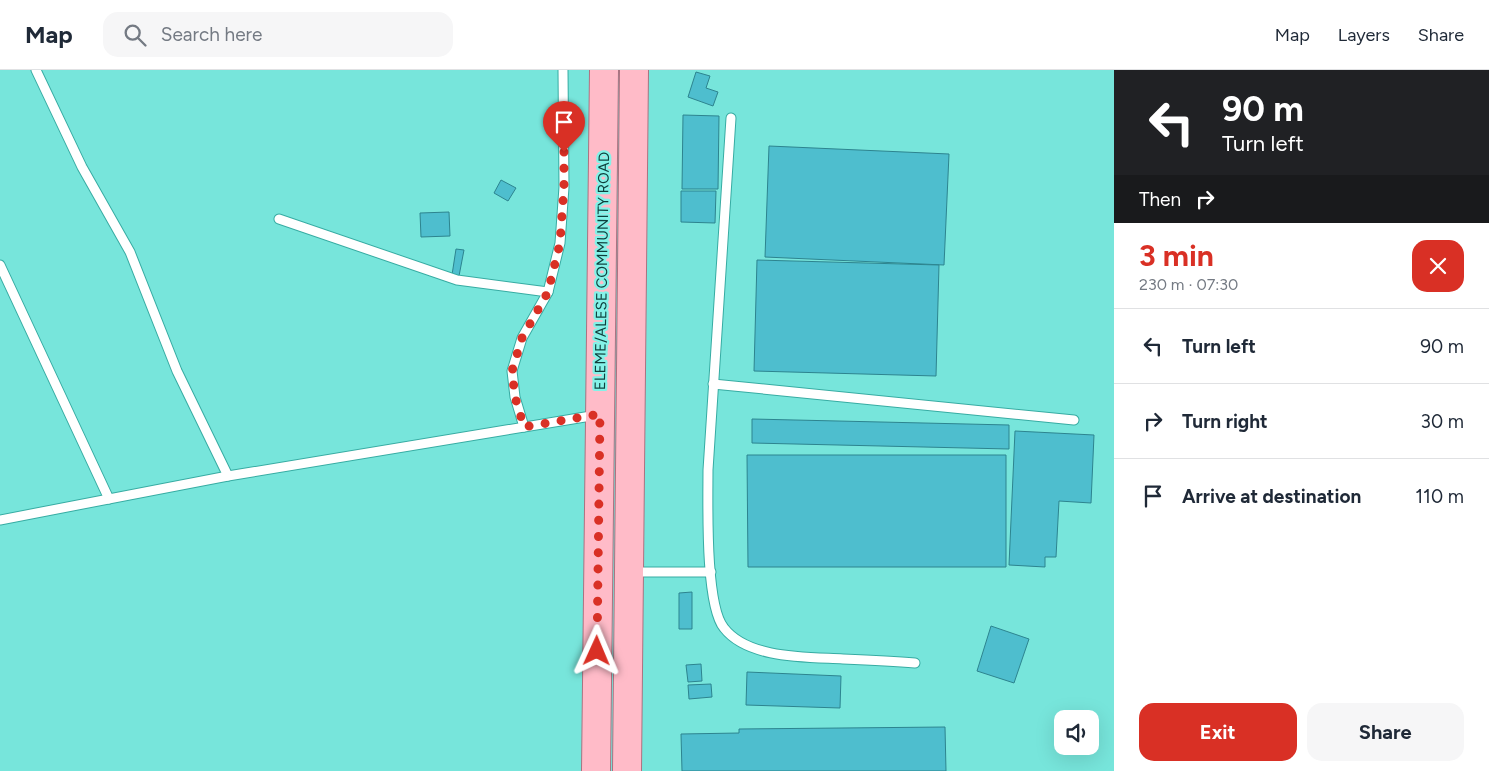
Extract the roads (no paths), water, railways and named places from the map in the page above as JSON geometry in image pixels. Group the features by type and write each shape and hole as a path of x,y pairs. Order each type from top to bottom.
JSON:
{"main road":[{"name":"ELEME/ALESE COMMUNITY ROAD","path":"596,771 604,70"},
{"name":"ELEME/ALESE COMMUNITY ROAD","path":"627,771 634,70"}],"lane":[{"path":"36,70 82,167 130,252 177,371 228,476"},
{"path":"524,427 515,397 512,371 522,338 548,292 560,243 564,187 563,70"},
{"path":"731,118 708,470 708,525 714,602 723,627 734,638 753,648 786,655 915,663"},
{"path":"279,219 456,280 548,292"},
{"path":"0,265 109,499"},
{"path":"713,384 1074,420"},
{"path":"0,520 228,476 600,414"},
{"path":"629,572 711,572"}]}
